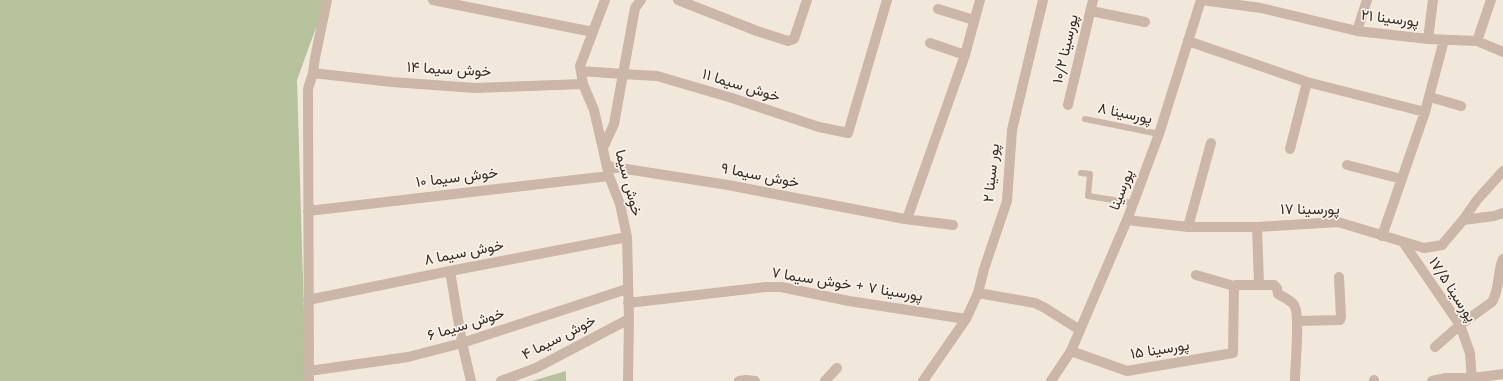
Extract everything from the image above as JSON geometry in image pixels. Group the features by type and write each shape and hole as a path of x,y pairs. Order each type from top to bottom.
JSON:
{"street":[{"path":"309,376 308,89 313,74 327,0"},
{"path":"433,0 592,32"},
{"name":"خوش سیما","path":"605,0 580,66 583,84 594,110 608,171 620,204 627,237 627,289 629,319 628,381"},
{"path":"603,148 614,124 636,8 641,0"},
{"path":"678,0 757,31 788,41 794,39 807,0"},
{"name":"خوش سیما ۱۱","path":"581,71 657,76 732,98 819,127 848,133 887,0"},
{"path":"907,219 965,55 980,0"},
{"name":"پور سینا ۲","path":"923,381 966,319 978,293 984,269 1007,201 1012,130 1043,0"},
{"name":"پورسینا ۱۰/۲","path":"1068,105 1093,0"},
{"name":"پورسینا ۲۱","path":"1201,0 1263,4 1357,31 1428,39 1477,41 1503,52"},
{"name":"پورسینا","path":"1051,381 1071,351 1127,220 1159,134 1201,0"},
{"path":"1357,31 1367,0"},
{"path":"1428,39 1433,0"},
{"path":"1477,41 1491,0"},
{"path":"938,9 974,20"},
{"path":"1091,11 1145,22"},
{"path":"1382,236 1430,97 1444,40"},
{"path":"1188,41 1307,82 1425,112"},
{"path":"930,43 965,55"},
{"name":"خوش سیما ۱۴","path":"313,74 475,88 583,84"},
{"path":"1290,149 1307,82"},
{"path":"1430,97 1461,106"},
{"path":"1188,227 1211,143"},
{"path":"1347,165 1402,179"},
{"name":"خوش سیما ۹","path":"608,171 728,185 841,208 953,225"},
{"name":"خوش سیما ۱۰","path":"308,211 608,171"},
{"name":"پورسینا ۱۷","path":"1127,220 1188,227 1256,226 1338,222 1424,248 1442,245 1464,220 1477,200 1503,171"},
{"path":"1464,220 1494,216 1503,213"},
{"path":"1256,226 1258,285"},
{"name":"خوش سیما ۸","path":"308,300 627,237"},
{"name":"پورسینا ۱۷/۵","path":"1403,242 1460,325 1470,353 1472,379"},
{"path":"1435,347 1460,325 1492,302 1495,298 1500,277 1500,266 1503,260"},
{"path":"450,271 462,343 471,381"},
{"path":"1196,275 1234,286 1274,285 1277,288 1278,294 1294,305 1297,321 1295,381"},
{"path":"1297,321 1340,320 1339,277"},
{"name":"پورسینا ۱۵","path":"1071,351 1126,371 1232,353 1234,286"},
{"name":"پورسینا ۷ + خوش سیما ۷","path":"628,303 766,287 781,287 849,301 966,319"},
{"name":"خوش سیما ۶","path":"309,376 408,357 462,343 627,289"},
{"path":"978,293 1035,303 1046,308 1080,330"},
{"name":"خوش سیما ۴","path":"501,381 536,368 629,319"},
{"path":"825,381 838,368"},
{"path":"1432,381 1446,378 1472,379 1503,374"}],"lane":[{"name":"پورسینا ۸","path":"1085,119 1159,134"},
{"path":"1081,173 1090,174 1088,196 1133,203"}],"green space":[{"path":"0,0 326,0 297,80 306,381 0,381"},
{"path":"566,371 566,381 532,381"}]}
